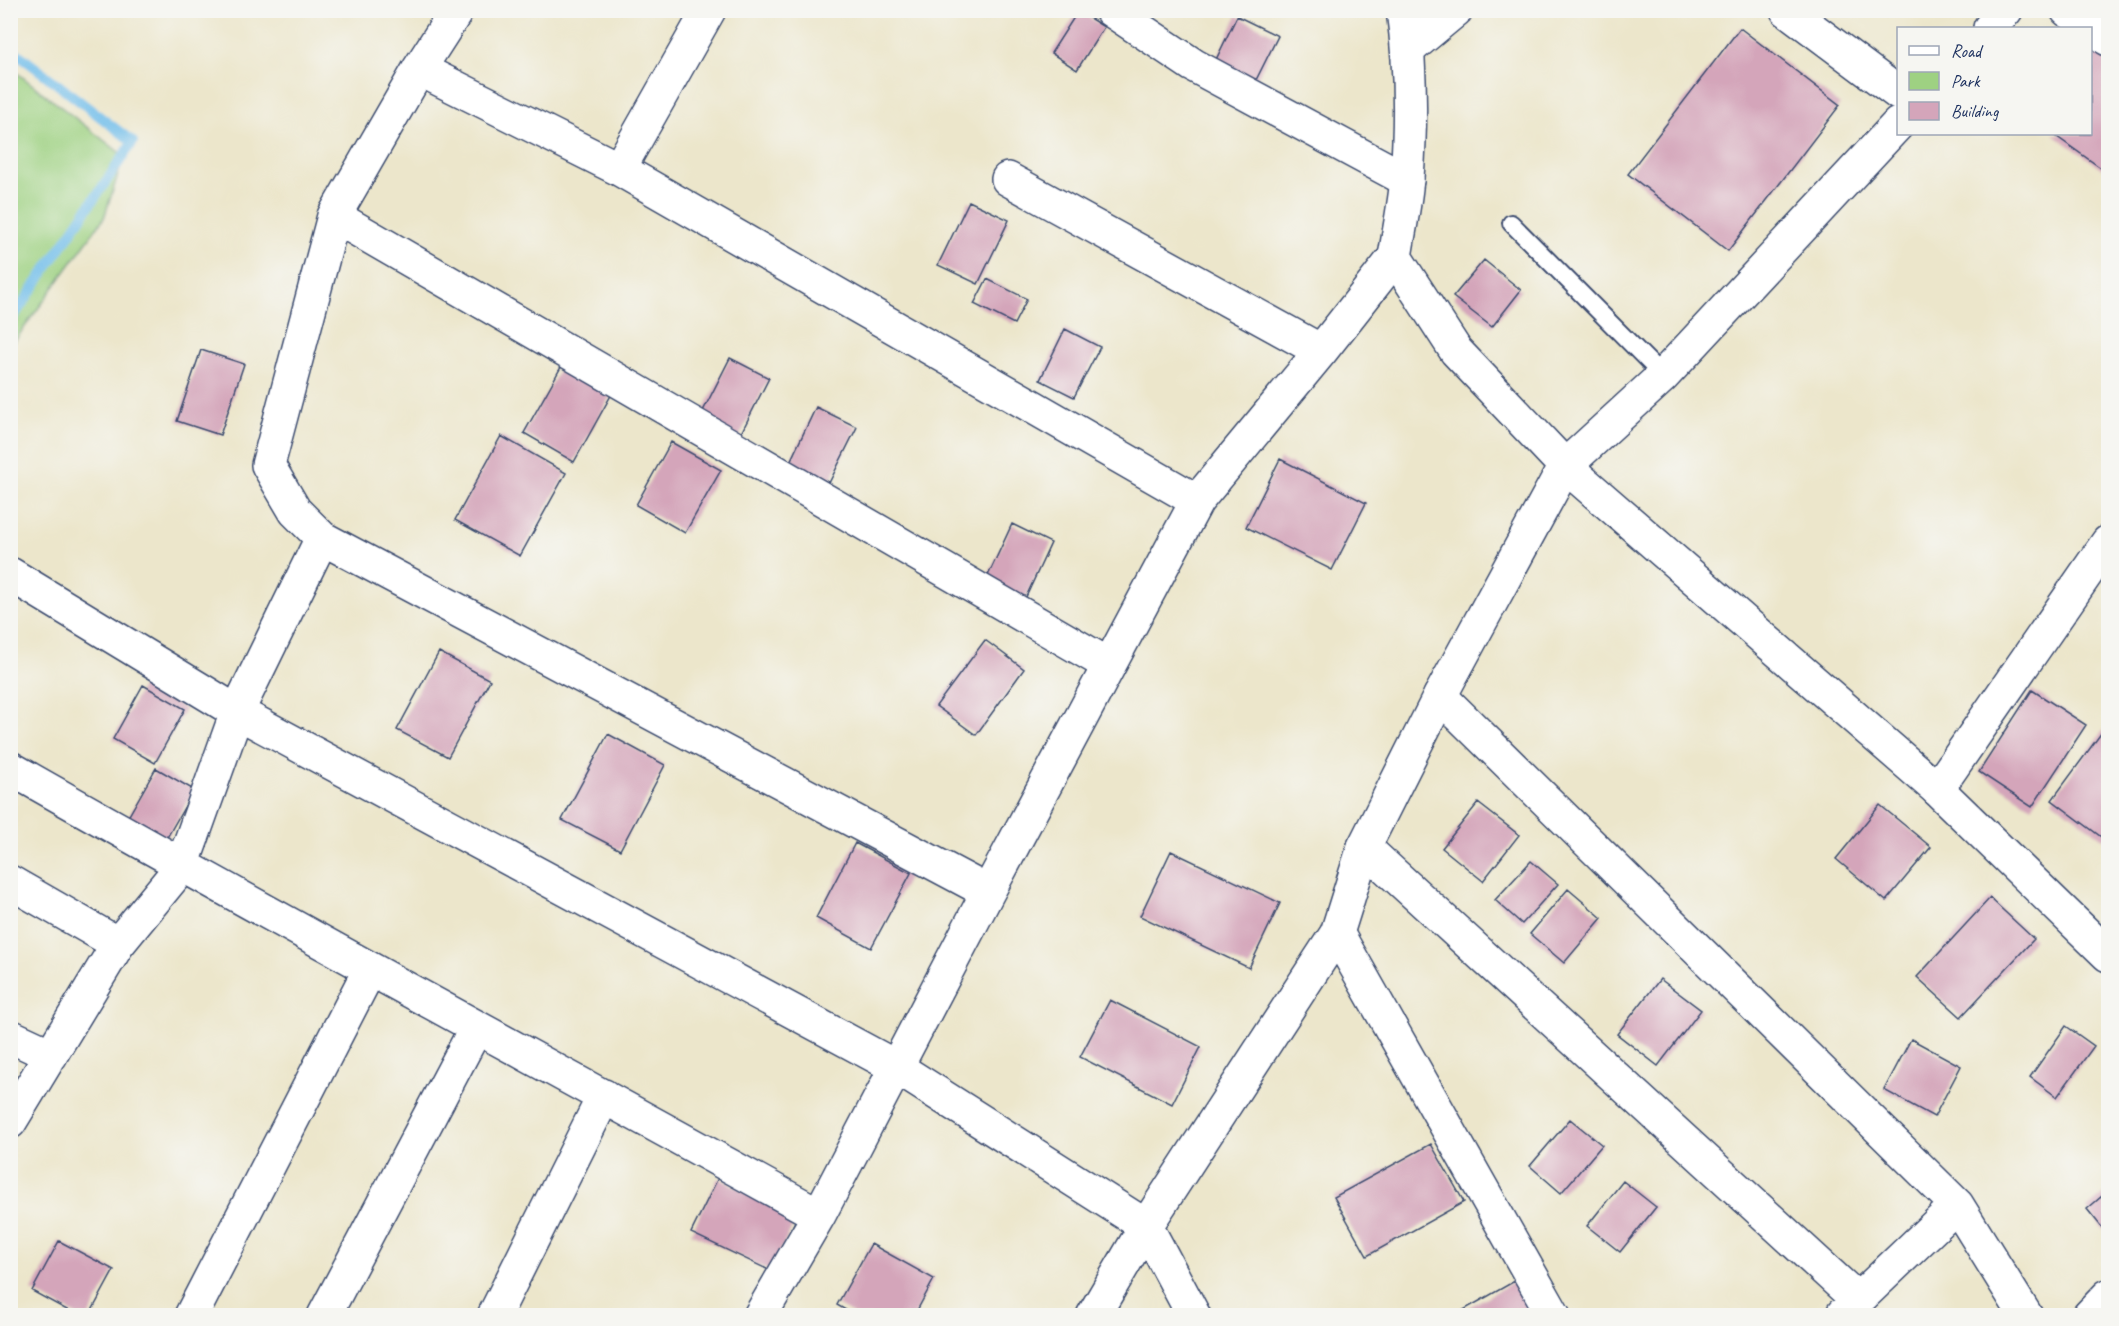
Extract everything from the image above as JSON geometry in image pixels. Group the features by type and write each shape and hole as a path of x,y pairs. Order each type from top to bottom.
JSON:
{"street":[{"path":"457,10 419,69 334,216 268,465 295,511 322,538 988,892"},
{"path":"619,169 710,10"},
{"path":"1111,10 1193,65 1407,180"},
{"path":"760,1316 819,1215 1197,501 1395,257 1407,180 1409,123 1409,49 1403,10"},
{"path":"1409,49 1456,10"},
{"path":"1787,10 1897,92"},
{"path":"1991,27 2006,10"},
{"path":"2067,10 2092,27"},
{"path":"2092,27 2109,39"},
{"path":"419,69 619,169 1197,501"},
{"path":"1093,1316 1146,1226 1337,933 1364,847 1440,696 1565,466 1663,376 1897,126"},
{"path":"1008,179 1321,351"},
{"path":"334,216 1109,665"},
{"path":"1395,257 1456,351 1565,466 1937,789 2109,955"},
{"path":"10,1122 118,944 182,866 237,712 322,538"},
{"path":"1937,789 2109,542"},
{"path":"10,574 237,712 896,1067 1146,1226 1194,1316"},
{"path":"1440,696 1957,1205 2026,1316"},
{"path":"10,768 182,866 819,1215"},
{"path":"1364,847 1850,1308 1957,1205"},
{"path":"10,882 118,944"},
{"path":"1337,933 1554,1316"},
{"path":"191,1316 370,969"},
{"path":"324,1316 476,1028"},
{"path":"10,1036 51,1055"},
{"path":"494,1316 604,1096"},
{"path":"2089,1316 2109,1296"}],"lane":[{"path":"1511,223 1663,376"}],"green space":[{"path":"11,68 124,156 104,218 11,346"}],"building":[{"path":"1078,11 1104,27 1077,70 1051,53"},
{"path":"1237,16 1278,36 1251,90 1211,70"},
{"path":"1740,28 1840,105 1728,251 1628,174"},
{"path":"2094,44 2108,55 2108,173 2054,135 2092,135 2092,47"},
{"path":"969,201 1009,220 978,284 938,265"},
{"path":"1484,260 1521,290 1492,327 1453,297"},
{"path":"987,279 1027,299 1014,324 974,304"},
{"path":"1065,329 1100,347 1074,397 1040,380"},
{"path":"201,350 244,364 220,435 177,421"},
{"path":"730,358 769,378 737,441 698,421"},
{"path":"565,360 615,388 574,462 524,433"},
{"path":"816,407 857,427 829,483 789,464"},
{"path":"501,436 566,473 520,556 455,520"},
{"path":"671,442 721,470 685,533 636,505"},
{"path":"1280,459 1366,503 1332,570 1246,527"},
{"path":"1012,524 1051,543 1025,599 986,580"},
{"path":"985,640 1024,669 976,735 936,706"},
{"path":"439,652 490,680 448,757 397,730"},
{"path":"143,685 185,709 155,763 113,739"},
{"path":"2032,690 2086,725 2032,807 1979,772"},
{"path":"2108,724 2108,842 2052,800"},
{"path":"608,734 665,765 620,850 562,820"},
{"path":"156,768 194,790 165,841 127,819"},
{"path":"1478,803 1519,835 1483,881 1442,848"},
{"path":"1880,805 1931,847 1886,901 1836,859"},
{"path":"855,843 911,873 871,948 816,918"},
{"path":"1171,851 1280,903 1249,968 1140,916"},
{"path":"1531,861 1558,884 1522,924 1495,900"},
{"path":"1568,889 1602,918 1564,963 1530,934"},
{"path":"1990,898 2034,939 1961,1017 1917,977"},
{"path":"1660,979 1701,1010 1658,1066 1617,1034"},
{"path":"1110,1000 1201,1047 1172,1104 1080,1057"},
{"path":"2066,1026 2094,1046 2057,1097 2030,1077"},
{"path":"1911,1039 1961,1066 1934,1117 1884,1090"},
{"path":"1570,1119 1602,1145 1561,1193 1530,1166"},
{"path":"1431,1144 1464,1202 1367,1256 1334,1197"},
{"path":"718,1178 797,1217 771,1271 691,1233"},
{"path":"1623,1181 1656,1207 1620,1252 1587,1226"},
{"path":"2108,1191 2108,1235 2087,1209"},
{"path":"59,1241 114,1270 89,1316 78,1316 32,1291"},
{"path":"871,1244 934,1279 914,1316 856,1316 837,1305"},
{"path":"1520,1278 1541,1316 1453,1316"}],"waterway":[{"path":"10,48 133,142 10,322"}]}
